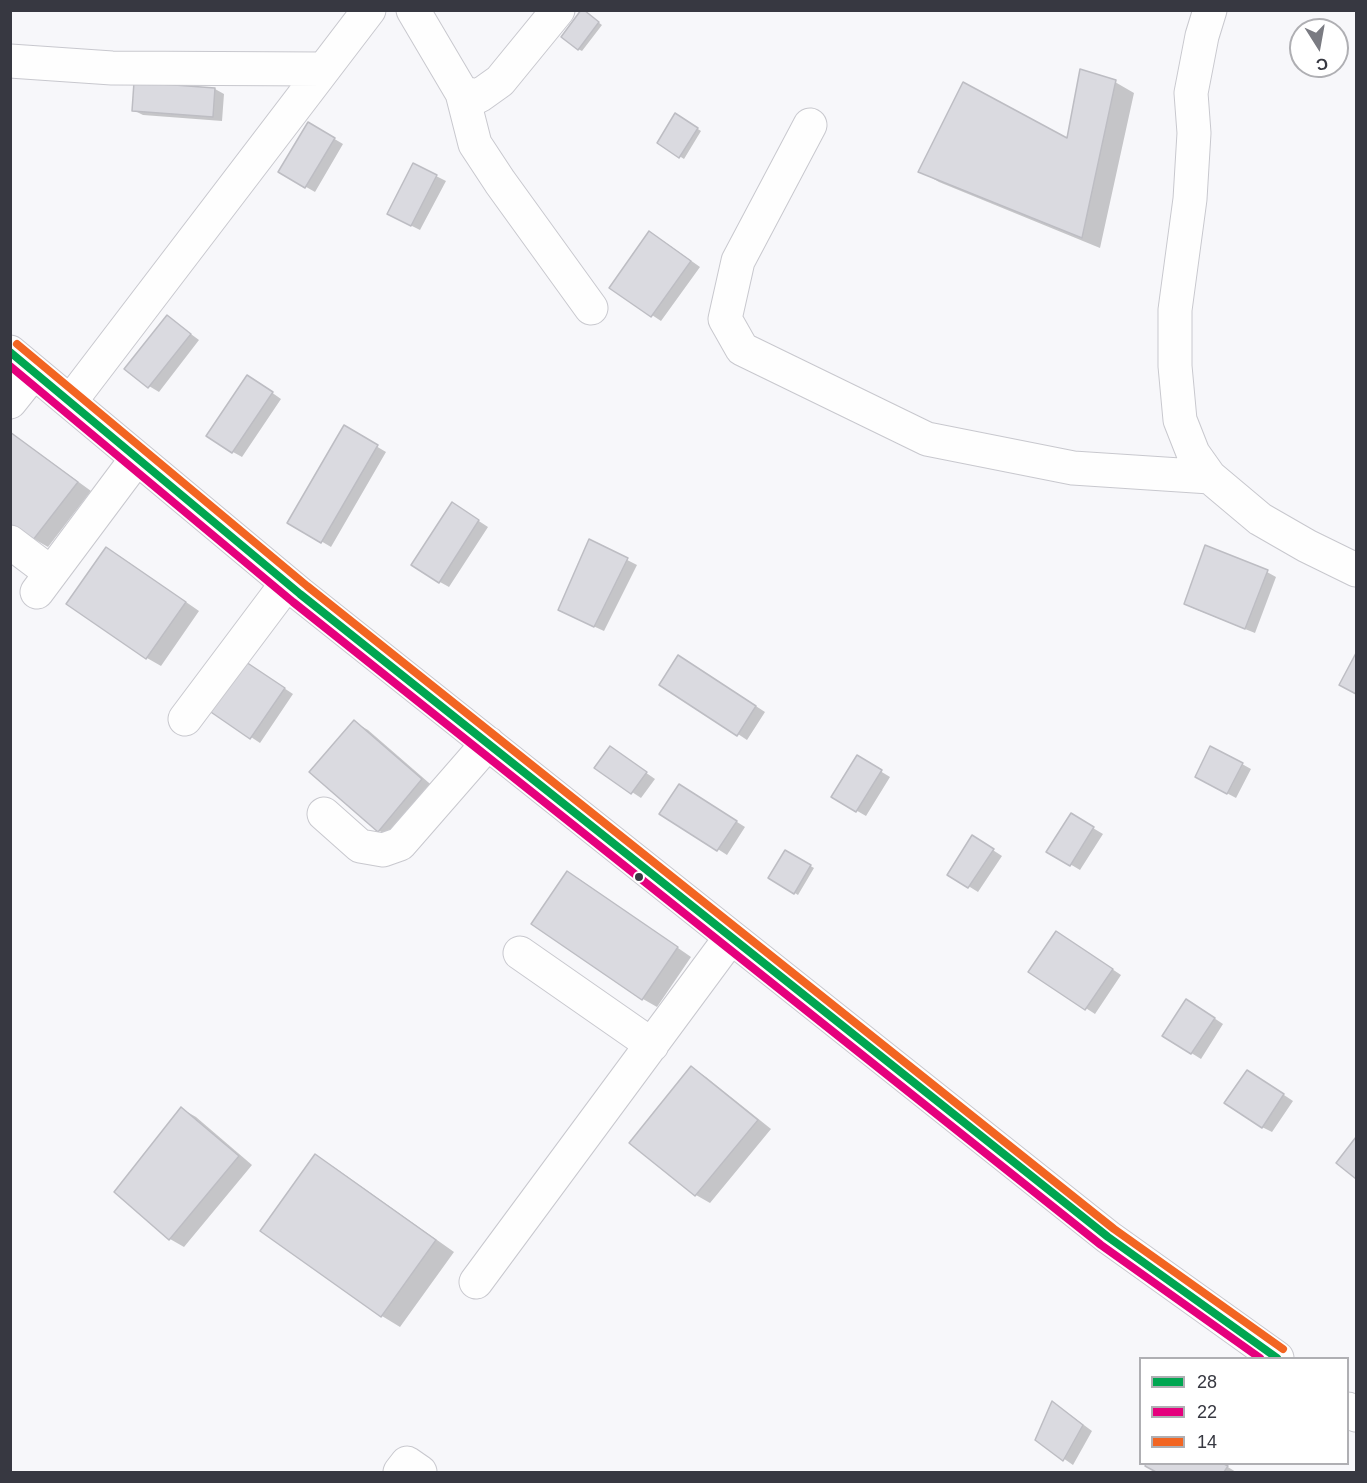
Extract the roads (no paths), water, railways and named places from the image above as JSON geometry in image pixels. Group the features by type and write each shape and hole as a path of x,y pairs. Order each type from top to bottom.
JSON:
{"street":[{"path":"70,402 369,10"},
{"path":"413,10 462,93 475,144 591,308"},
{"path":"462,93 478,96 500,81 558,10"},
{"path":"1210,10 1202,36 1191,93 1193,144 1190,200 1175,310 1175,366 1180,420 1193,453 1210,477 1260,519 1356,570"},
{"path":"10,61 112,68 324,69"},
{"path":"810,124 738,261 726,319 742,349 927,439 1073,468 1210,477"},
{"path":"10,402 22,362 287,583 1108,1237 1274,1357"},
{"path":"10,543 44,582 137,458"},
{"path":"185,719 287,583"},
{"path":"324,814 360,846 383,850 400,844 488,743"},
{"path":"476,1282 731,937"},
{"path":"520,953 652,1045"},
{"path":"400,1473 407,1463 420,1473"}]}
